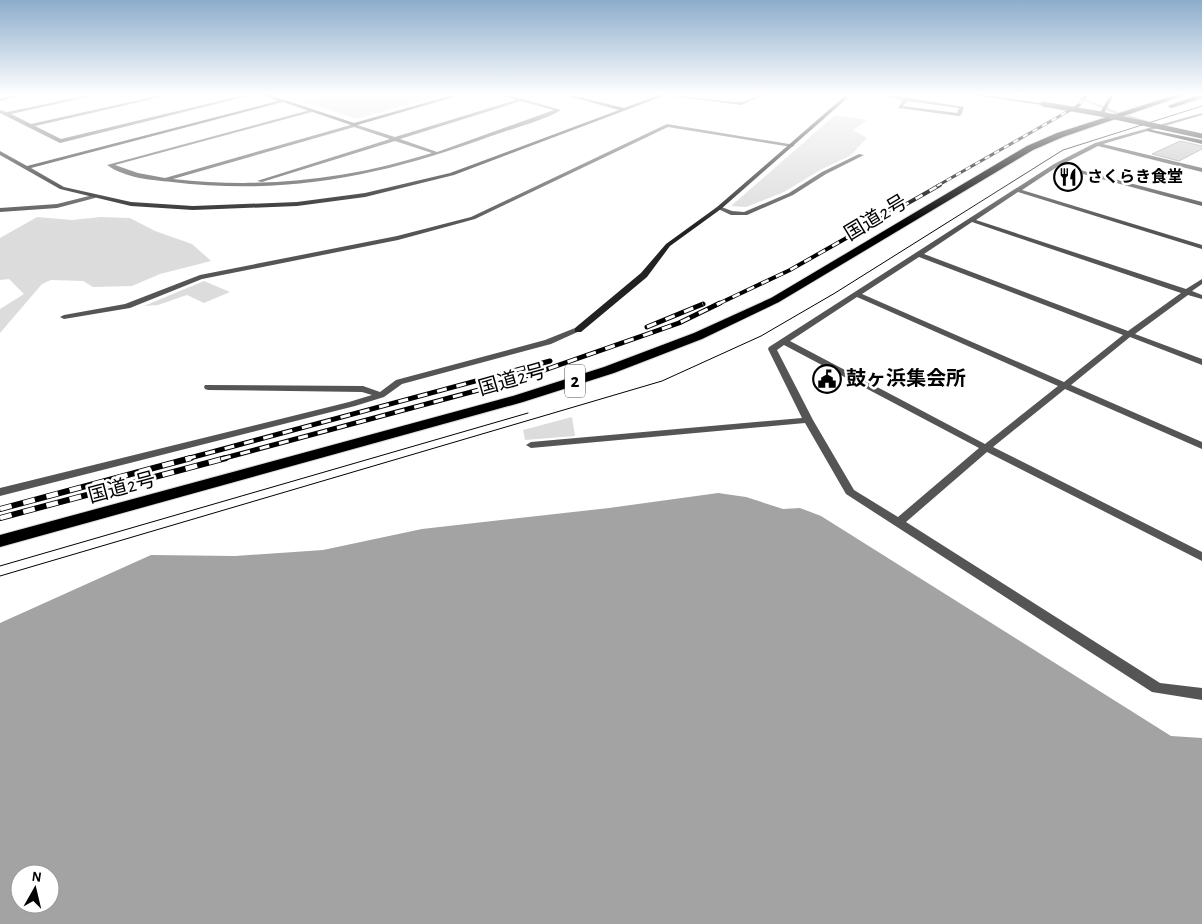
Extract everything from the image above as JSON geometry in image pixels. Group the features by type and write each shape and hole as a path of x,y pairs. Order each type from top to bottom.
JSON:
{"highway":[{"name":"国道2号","path":"0,541 518,398 609,370 698,336 775,300 1030,148 1055,138"}],"street":[{"path":"54,138 60,141 72,138"},
{"path":"25,168 140,138"},
{"path":"208,138 110,165 133,175 204,185 246,186 289,183 350,176 387,168 479,138"},
{"path":"164,180 309,138"},
{"path":"0,153 62,188 93,197 161,206 226,208 297,204 365,195 452,174 548,138"},
{"path":"64,317 127,306 200,277 398,238 473,218 637,138"},
{"path":"751,138 792,145"},
{"path":"0,492 352,404 381,395 399,382 548,342 578,330 644,275 668,245 719,208 800,138"},
{"path":"1118,138 1096,144 1056,165 772,349 808,420 850,492 1158,688 1202,694"},
{"path":"1185,138 1202,142"},
{"path":"246,186 396,139 436,153"},
{"path":"1096,144 1202,170"},
{"path":"719,208 731,213 745,214 792,194 824,173 861,155"},
{"path":"1056,165 1202,204"},
{"path":"1017,190 1202,247"},
{"path":"0,210 57,206 93,197"},
{"path":"971,220 1202,298"},
{"path":"919,254 1202,362"},
{"path":"899,522 986,448 1129,334 1202,281"},
{"path":"857,294 1202,446"},
{"path":"783,341 986,448 1202,557"},
{"path":"208,387 363,389 381,395"},
{"path":"531,445 808,420"}],"shaded area":[{"path":"809,138 867,138 850,156 822,169 784,192 746,207 731,206"},
{"path":"37,217 72,220 100,217 130,218 155,231 192,244 211,261 160,274 132,286 93,287 83,281 51,280 42,284 0,333 0,309 24,294 9,279 0,280 0,238"},
{"path":"204,281 230,292 204,303 187,295 158,305 144,306"},
{"path":"572,417 575,436 525,440 523,430"},
{"path":"718,493 746,497 783,509 800,508 821,516 1171,736 1202,738 1202,924 0,924 0,623 151,555 235,556 323,550 422,529 609,508"}],"building":[{"path":"1180,141 1202,146 1202,149 1179,161 1152,154"}],"tram line":[{"path":"0,576 662,381 761,336 835,293 1063,150 1101,138"},
{"path":"0,566 528,413"}],"railway":[{"path":"937,186 1021,138"},
{"path":"718,304 790,270 940,185"},
{"path":"221,459 516,380 679,323 720,303"},
{"path":"647,327 703,304"},
{"path":"186,459 550,361"},
{"path":"0,509 191,458"},
{"path":"0,518 226,458"}],"place":[{"name":"さくらき食堂","path":"1068,177"},
{"name":"鼓ヶ浜集会所","path":"827,379"}]}
